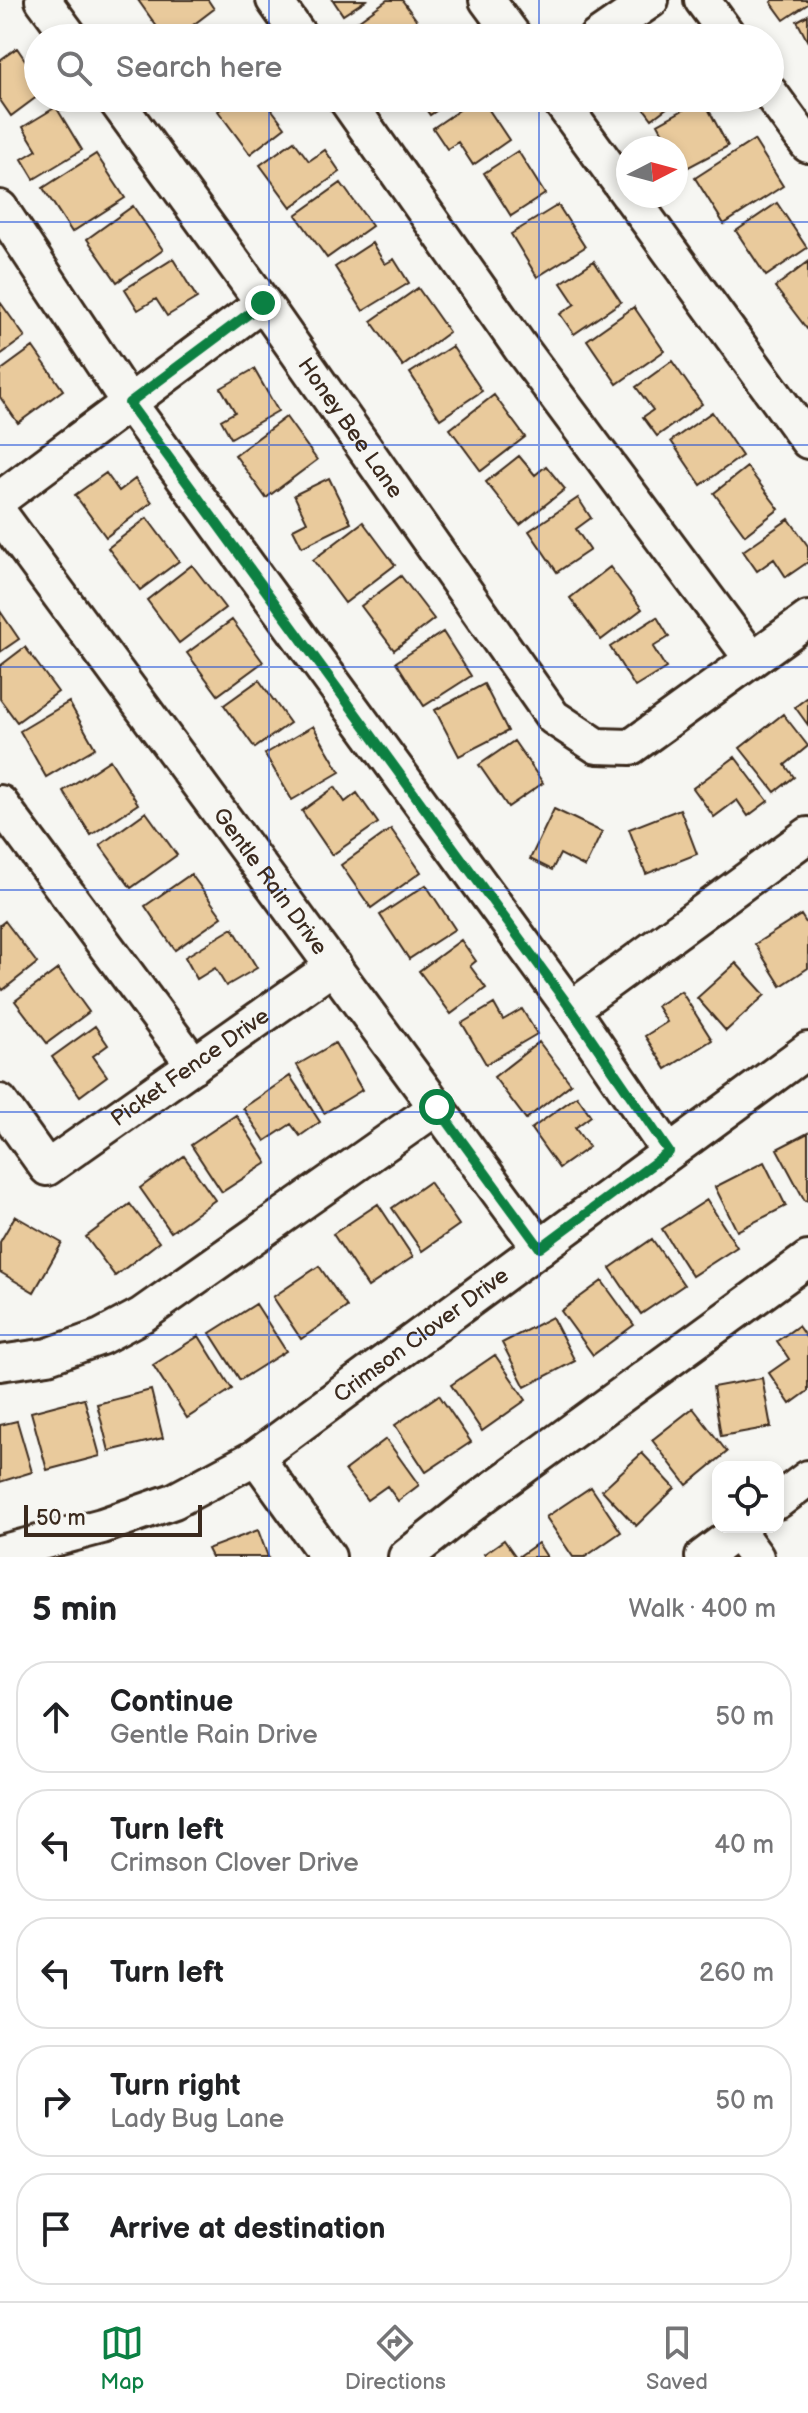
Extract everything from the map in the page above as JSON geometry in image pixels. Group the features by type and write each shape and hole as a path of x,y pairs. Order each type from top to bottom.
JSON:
{"street":[{"path":"43,0 61,24"},
{"path":"274,0 291,24"},
{"path":"487,0 505,24"},
{"path":"616,24 651,0"},
{"path":"702,0 720,24"},
{"name":"Honey Bee Lane","path":"124,112 263,303 553,717 597,746 631,747 752,659"},
{"path":"355,112 520,347 752,659 808,619"},
{"path":"568,112 616,177"},
{"path":"784,112 808,145"},
{"path":"0,208 129,403 571,1009 669,1152"},
{"path":"638,208 808,441"},
{"path":"0,499 263,303"},
{"name":"Gentle Rain Drive","path":"0,514 540,1248"},
{"path":"0,803 194,1065"},
{"path":"571,1009 808,835"},
{"name":"Picket Fence Drive","path":"0,1102 47,1168 334,966"},
{"name":"Crimson Clover Drive","path":"0,1553 102,1526 174,1501 256,1457 808,1050"},
{"path":"0,1363 48,1356 101,1337 142,1315 437,1107"},
{"path":"406,1557 479,1499 808,1259"},
{"path":"256,1457 328,1557"},
{"path":"784,1496 808,1478"},
{"path":"703,1557 746,1538"}],"building":[{"path":"138,0 208,0 214,9 194,24 155,24"},
{"path":"333,0 366,0 343,15"},
{"path":"387,0 402,0 419,24 354,24"},
{"path":"808,0 808,4 784,20 771,2"},
{"path":"808,15 808,42 797,21"},
{"path":"17,48 24,58 24,106 11,116 0,100 0,60"},
{"path":"48,112 59,112 82,150 34,179 22,159 37,150 23,127"},
{"path":"219,112 274,112 285,127 250,154"},
{"path":"456,112 490,112 509,140 473,165 458,142 447,149 433,128"},
{"path":"647,112 661,112 652,119"},
{"path":"680,112 710,112 728,146 688,167 688,136 664,136 658,124"},
{"path":"754,140 783,186 724,224 695,178"},
{"path":"294,141 309,161 325,150 340,172 291,207 260,165"},
{"path":"518,151 545,194 511,216 484,173"},
{"path":"96,154 125,198 72,232 43,188"},
{"path":"341,183 372,226 327,258 296,215"},
{"path":"777,203 807,248 766,276 736,231"},
{"path":"558,205 585,247 537,277 511,234"},
{"path":"133,206 163,250 117,282 87,239"},
{"path":"372,243 385,264 394,259 409,283 363,311 335,267"},
{"path":"173,259 197,298 167,316 156,299 138,310 125,289"},
{"path":"594,261 621,302 574,334 560,314 575,304 561,283"},
{"path":"808,262 808,328 807,329 775,287"},
{"path":"418,288 449,332 403,366 371,321"},
{"path":"0,302 25,337 0,355"},
{"path":"634,307 664,351 617,384 587,340"},
{"path":"452,346 482,391 440,419 410,373"},
{"path":"33,347 63,390 18,423 0,397 0,371"},
{"path":"672,361 702,404 657,436 643,417 653,410 636,387"},
{"path":"254,369 278,411 231,438 221,420 235,412 221,388"},
{"path":"494,395 525,437 481,471 450,429"},
{"path":"712,412 742,456 701,485 671,441"},
{"path":"286,417 317,460 266,498 235,455"},
{"path":"519,456 535,475 546,466 565,489 520,525 486,482"},
{"path":"747,467 779,509 745,535 714,493"},
{"path":"106,473 119,491 135,479 152,502 106,537 75,495"},
{"path":"329,478 351,523 302,547 293,529 307,522 294,495"},
{"path":"578,498 591,518 576,529 590,550 557,572 529,531"},
{"path":"147,518 179,561 140,590 108,548"},
{"path":"789,519 808,546 808,562 786,577 774,559 757,571 743,551"},
{"path":"363,522 395,565 345,603 313,560"},
{"path":"192,565 225,608 179,643 147,600"},
{"path":"610,567 642,609 601,640 570,598"},
{"path":"401,576 434,619 394,650 361,606"},
{"path":"0,611 19,639 0,652"},
{"path":"657,617 669,637 653,647 666,668 635,687 610,647"},
{"path":"232,620 263,662 218,695 187,653"},
{"path":"443,632 471,676 424,706 396,662"},
{"path":"25,647 58,692 17,722 0,699 0,666"},
{"path":"259,680 290,723 255,748 224,705"},
{"path":"484,684 508,731 459,756 435,710"},
{"path":"808,697 808,725 795,707"},
{"path":"69,702 95,748 46,777 20,731"},
{"path":"783,714 808,746 785,765 794,777 775,792 740,748"},
{"path":"313,726 340,772 292,800 265,754"},
{"path":"514,741 543,783 508,807 479,765"},
{"path":"735,757 768,801 748,816 737,800 714,817 693,788"},
{"path":"110,760 138,804 91,835 63,791"},
{"path":"335,787 345,802 357,793 378,823 332,855 302,811"},
{"path":"554,809 602,832 585,867 560,854 552,870 530,859"},
{"path":"680,809 697,854 646,874 629,829"},
{"path":"146,812 177,855 131,888 100,845"},
{"path":"391,829 421,872 371,908 341,865"},
{"path":"191,874 222,917 175,950 145,906"},
{"path":"426,885 455,929 409,959 380,915"},
{"path":"801,915 808,926 808,968 781,986 755,944"},
{"path":"5,921 37,963 3,990 0,986 0,925"},
{"path":"233,928 257,968 226,986 215,968 197,979 185,957"},
{"path":"461,940 476,961 470,966 486,988 451,1014 419,971"},
{"path":"736,963 765,995 726,1031 697,998"},
{"path":"58,969 89,1012 47,1043 15,1001"},
{"path":"681,991 712,1040 666,1069 645,1036 667,1022 657,1006"},
{"path":"494,1004 503,1020 522,1009 537,1034 486,1064 462,1023"},
{"path":"95,1026 108,1045 93,1056 107,1076 80,1096 52,1057"},
{"path":"539,1042 571,1084 526,1119 494,1077"},
{"path":"335,1043 362,1090 324,1113 297,1065"},
{"path":"290,1076 320,1122 300,1136 291,1124 265,1141 243,1108"},
{"path":"577,1096 591,1116 575,1128 589,1147 559,1168 531,1129"},
{"path":"236,1115 267,1163 222,1192 191,1145"},
{"path":"808,1133 808,1200 805,1201 777,1149"},
{"path":"184,1156 215,1200 171,1232 140,1188"},
{"path":"764,1162 786,1206 737,1231 715,1187"},
{"path":"429,1182 459,1225 422,1251 392,1208"},
{"path":"707,1200 737,1247 692,1276 662,1229"},
{"path":"130,1204 159,1242 115,1276 86,1237"},
{"path":"378,1204 413,1257 368,1287 333,1234"},
{"path":"15,1216 62,1243 34,1292 0,1272 0,1242"},
{"path":"652,1239 684,1285 641,1314 610,1268"},
{"path":"319,1266 347,1307 301,1339 273,1297"},
{"path":"602,1281 634,1325 593,1355 561,1311"},
{"path":"256,1304 286,1351 240,1380 210,1333"},
{"path":"552,1317 575,1361 525,1387 502,1343"},
{"path":"798,1326 808,1340 808,1391 790,1404 769,1373 789,1359 777,1341"},
{"path":"199,1336 232,1389 187,1418 153,1365"},
{"path":"495,1355 526,1400 482,1431 451,1385"},
{"path":"762,1378 771,1427 721,1436 713,1387"},
{"path":"151,1390 163,1438 109,1451 97,1404"},
{"path":"439,1395 471,1442 426,1472 395,1425"},
{"path":"84,1398 100,1456 47,1470 31,1412"},
{"path":"693,1408 727,1452 712,1461 712,1464 687,1485 652,1440"},
{"path":"17,1421 32,1472 0,1482 0,1425"},
{"path":"386,1439 419,1485 398,1501 387,1486 367,1500 345,1470"},
{"path":"642,1453 675,1488 636,1526 602,1490"},
{"path":"591,1487 621,1532 585,1557 573,1557 546,1517"},
{"path":"258,1530 268,1557 211,1557 207,1549"},
{"path":"504,1540 516,1557 486,1557 484,1554"},
{"path":"538,1543 547,1557 518,1557"}],"route":[{"path":"263,303 129,403 571,1009 669,1152 540,1248 437,1107"}]}
